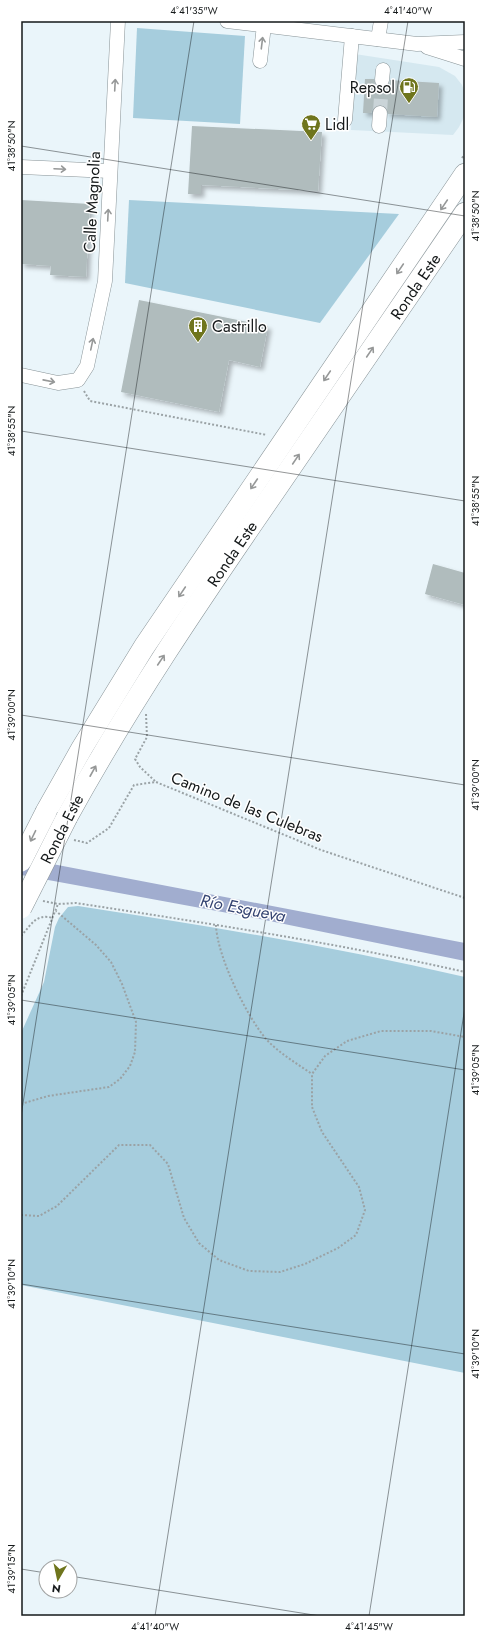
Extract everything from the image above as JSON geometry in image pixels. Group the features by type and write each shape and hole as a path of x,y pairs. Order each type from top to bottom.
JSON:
{"highway":[{"name":"Ronda Este","path":"21,861 46,812 82,748 144,647 465,174"},
{"name":"Ronda Este","path":"21,908 67,817 97,762 154,670 219,571 465,213"}],"street":[{"name":"Calle Magnolia","path":"78,380 87,366 105,281 118,21"},
{"path":"227,21 264,26 305,26 352,36 417,44 465,42"},
{"path":"378,39 381,21"},
{"path":"260,61 264,26"},
{"path":"345,120 352,36"},
{"path":"417,44 465,59"},
{"path":"21,166 110,171"},
{"path":"21,375 58,382 78,380"}],"path":[{"path":"78,380 90,401 267,435"},
{"path":"146,709 147,737 135,759 140,767 156,782"},
{"name":"Camino de las Culebras","path":"72,840 87,843 109,828 134,786 156,782 321,850 465,898"},
{"path":"21,996 58,904 76,903 381,953 465,972"},
{"path":"21,1104 48,1096 109,1087 120,1079 130,1066 135,1052 136,1022 122,984 111,962 96,945 56,910"},
{"path":"21,936 39,917 45,916 53,918"},
{"path":"216,925 223,955 234,984 252,1021 266,1039 286,1057 312,1074"},
{"path":"21,1215 40,1216 57,1206 119,1145 150,1145 168,1164 184,1218 199,1242 218,1260 249,1271 280,1272 306,1264 338,1248 356,1235 365,1210 359,1187 322,1132 312,1107 312,1074 325,1056 347,1041 381,1031 431,1031 465,1037"}],"shaded area":[{"path":"137,28 245,36 240,124 133,118"},
{"name":"Repsol","path":"355,54 439,67 455,76 462,85 465,93 465,115 453,135 351,130"},
{"path":"129,200 399,214 320,323 125,283"},
{"path":"78,906 272,938 369,956 465,977 465,1373 21,1285 21,1033 44,982 55,927 59,918 68,907"}],"water":[{"name":"Río Esgueva","path":"21,858 465,943 465,961 255,918 21,875"}],"building":[{"path":"365,79 374,79 377,87 382,88 389,85 390,80 439,83 437,117 388,114 385,106 380,105 373,108 371,113 363,113"},
{"path":"192,126 322,132 318,191 201,185 201,194 188,194"},
{"path":"21,200 90,204 86,277 50,275 51,266 21,264"},
{"name":"Castrillo","path":"139,300 268,326 260,367 229,360 219,412 121,392"},
{"path":"433,564 465,573 465,605 425,594"}],"tunnel":[{"path":"380,113 382,80"}],"place":[{"name":"Repsol","path":"409,104"},
{"name":"Lidl","path":"311,141"},
{"name":"Castrillo","path":"198,343"}]}
